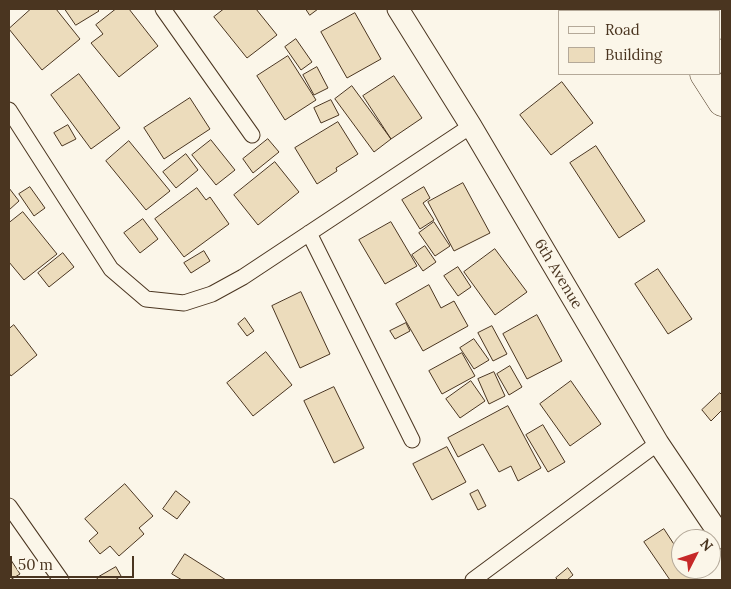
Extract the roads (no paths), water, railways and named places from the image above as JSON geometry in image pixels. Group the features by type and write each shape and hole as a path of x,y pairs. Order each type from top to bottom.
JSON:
{"highway":[{"path":"705,75 722,102"}],"street":[{"path":"164,9 252,135"},
{"name":"6th Avenue","path":"398,9 470,126 658,443 722,538"},
{"path":"9,110 111,269 146,299 184,303 212,294 243,277 470,126"},
{"path":"310,233 412,440"},
{"path":"472,580 658,443"},
{"path":"9,506 61,580"}]}
